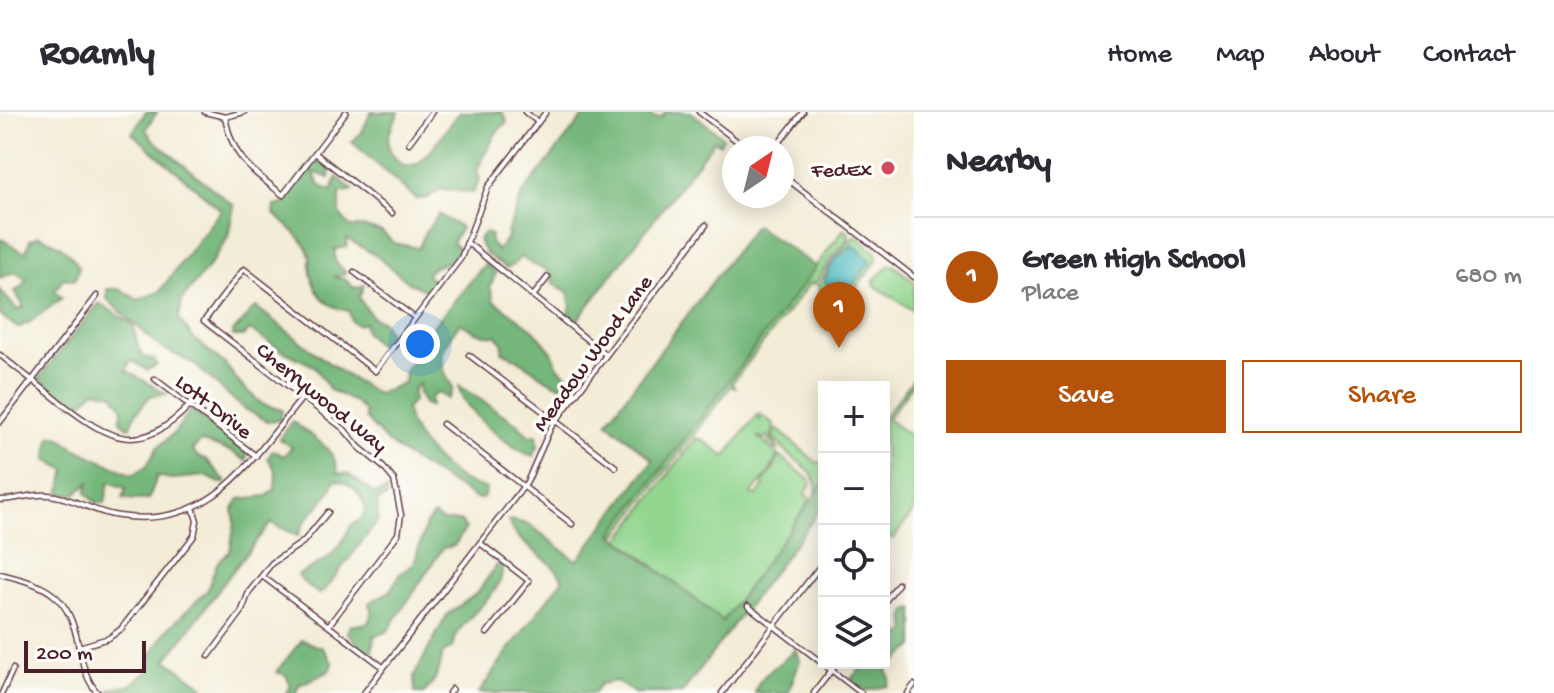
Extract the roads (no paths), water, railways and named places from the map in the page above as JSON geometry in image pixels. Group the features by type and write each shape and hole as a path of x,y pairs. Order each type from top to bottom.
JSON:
{"street":[{"path":"205,112 225,117 244,112"},
{"path":"225,117 233,148 245,165 283,195 346,112"},
{"path":"409,143 432,112"},
{"path":"525,112 538,122"},
{"path":"354,272 415,318 469,244 488,187 546,112"},
{"path":"699,112 730,136"},
{"path":"784,136 803,112"},
{"path":"315,153 392,213"},
{"path":"794,184 914,277"},
{"name":"Meadow Wood Lane","path":"364,693 524,486 555,420 706,225"},
{"path":"469,244 606,355"},
{"name":"Cherrywood Way","path":"329,625 395,539 401,526 401,515 395,484 387,471 344,429 204,321 244,269 375,371 415,318"},
{"path":"533,296 548,277"},
{"path":"0,422 97,296"},
{"path":"0,355 93,427 121,437 159,432 190,405"},
{"path":"469,355 616,467"},
{"name":"Lott Drive","path":"155,379 256,456"},
{"path":"0,500 51,495 113,516 139,518 193,507 229,485 303,397"},
{"path":"443,424 572,524"},
{"path":"79,647 115,635 134,614 194,536 197,521 193,507"},
{"path":"209,656 241,613 249,592 262,576 280,555 303,542 328,512"},
{"path":"480,543 529,581 487,633"},
{"path":"722,693 818,569"},
{"path":"0,574 42,586 60,599 70,613 86,675 98,693"},
{"path":"262,576 383,667"},
{"path":"888,597 898,584"},
{"path":"748,606 861,693"},
{"path":"2,693 13,669"},
{"path":"814,693 831,670"},
{"path":"908,693 914,685"}],"water":[{"path":"851,246 871,261 843,297 825,279 834,260"}],"place":[{"name":"FedEx","path":"888,168"},
{"name":"Green High School","path":"839,348"}]}
